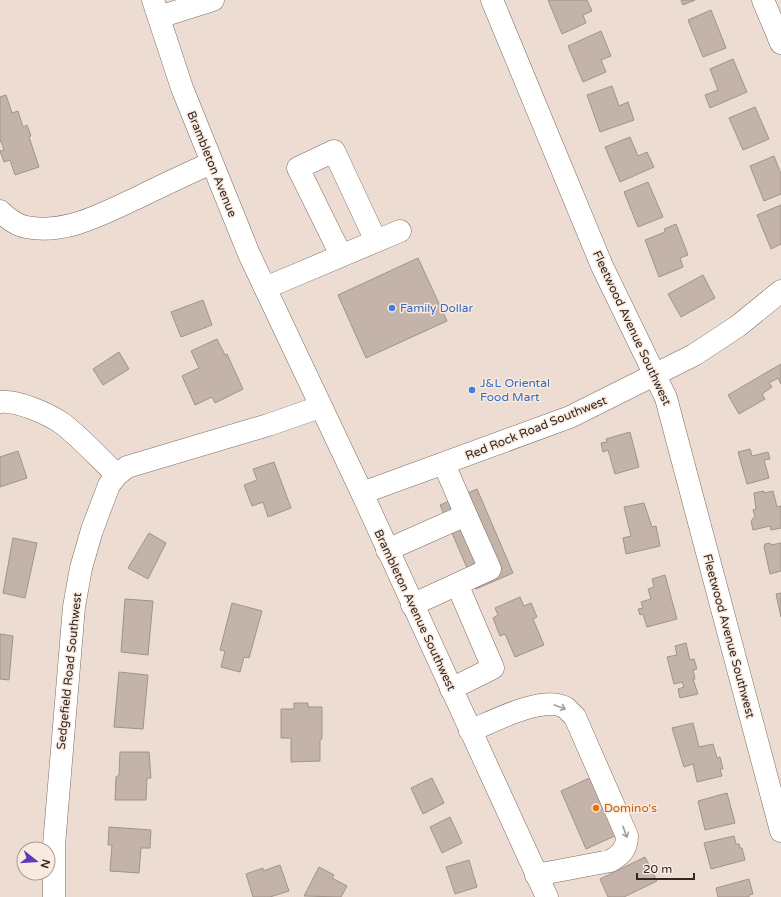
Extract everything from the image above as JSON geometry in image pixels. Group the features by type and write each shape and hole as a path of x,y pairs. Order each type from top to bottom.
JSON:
{"street":[{"path":"156,9 213,0"},
{"name":"Fleetwood Avenue Southwest","path":"492,0 602,266 672,415 732,649 781,831"},
{"path":"763,0 781,43"},
{"name":"Brambleton Avenue","path":"156,9 182,88 211,163 238,230 282,324"},
{"path":"341,255 298,168 334,151 376,241"},
{"path":"0,212 9,220 24,226 36,228 63,226 89,220 211,163"},
{"path":"265,288 400,231"},
{"name":"Red Rock Road Southwest","path":"362,493 570,417 655,376 694,355 738,326 781,291"},
{"name":"Brambleton Avenue Southwest","path":"282,324 320,408 362,493 547,897"},
{"path":"0,402 20,405 42,413 63,424 117,475"},
{"name":"Sedgefield Road Southwest","path":"54,897 54,845 74,607 81,568 92,530 109,485 117,475 127,467 320,408"},
{"path":"412,605 490,568 444,464"},
{"path":"387,550 466,515"},
{"path":"451,689 493,668 456,584"},
{"path":"470,731 538,704 552,704 565,708 575,717 627,836 625,850 619,856 598,864 536,875"}],"building":[{"path":"548,0 587,0 592,11 583,15 586,23 562,34"},
{"path":"681,0 695,0 683,5"},
{"path":"711,10 726,48 703,57 688,20"},
{"path":"601,31 611,56 601,60 606,72 583,82 568,46"},
{"path":"733,59 747,92 710,108 705,95 718,90 710,69"},
{"path":"612,86 619,106 628,102 634,120 600,132 587,95"},
{"path":"6,95 12,113 18,111 23,127 27,125 31,136 29,137 39,167 15,175 10,160 4,162 0,151 4,150 1,141 0,142 0,97"},
{"path":"755,107 769,139 743,150 729,118"},
{"path":"630,137 638,156 647,152 654,167 620,182 605,147"},
{"path":"774,156 781,174 781,194 764,201 750,166"},
{"path":"648,182 663,217 638,227 624,192"},
{"path":"781,205 781,244 771,249 757,215"},
{"path":"676,224 688,255 680,258 683,267 659,277 645,240 665,232 664,229"},
{"name":"Family Dollar","path":"418,258 447,321 366,358 338,295"},
{"path":"703,275 715,298 681,317 668,294"},
{"path":"203,300 212,325 181,337 171,312"},
{"path":"217,339 225,355 227,354 243,389 215,403 212,397 195,405 182,376 199,368 191,351"},
{"path":"119,352 129,369 103,385 93,369"},
{"path":"781,364 781,384 778,378 769,383 772,387 762,394 765,399 739,414 728,395"},
{"path":"630,432 639,467 615,474 608,450 603,452 601,443 607,442 606,439"},
{"path":"750,449 752,456 768,452 770,459 764,460 769,478 747,484 738,452"},
{"path":"18,451 27,478 0,487 0,457"},
{"path":"274,462 291,508 268,517 263,502 252,506 244,485 257,480 253,469"},
{"path":"477,489 513,573 476,589 440,505"},
{"path":"764,491 764,493 773,491 777,507 781,506 781,528 771,530 770,526 753,530 751,521 755,516 753,510 756,509 754,493"},
{"path":"644,503 652,527 656,526 660,546 626,554 623,538 631,536 624,507"},
{"path":"149,533 166,543 148,579 128,568"},
{"path":"13,538 37,543 25,598 3,593"},
{"path":"770,543 771,545 781,543 781,571 770,574 764,547 765,544"},
{"path":"665,575 677,619 647,627 643,614 640,615 638,609 643,608 641,602 651,599 648,589 654,587 652,579"},
{"path":"781,593 781,617 776,594"},
{"path":"520,597 524,606 531,603 537,617 533,619 544,645 515,657 505,634 500,636 493,618 498,615 495,608"},
{"path":"125,599 153,601 148,655 121,652"},
{"path":"232,603 262,611 249,658 244,657 240,672 221,667 225,651 220,650"},
{"path":"0,634 13,636 9,680 0,679"},
{"path":"686,643 690,660 694,659 697,669 693,670 695,679 693,679 698,694 680,698 678,689 684,687 682,682 674,684 667,657 677,655 675,646"},
{"path":"119,672 148,675 143,729 114,727"},
{"path":"294,703 308,703 308,707 322,707 320,761 291,762 291,738 281,738 281,709 294,709"},
{"path":"693,723 699,747 713,744 717,758 720,757 723,769 720,769 722,776 697,782 693,764 684,767 672,728"},
{"path":"120,752 149,752 151,778 147,778 146,800 115,800 116,777 119,775"},
{"path":"594,776 619,834 586,849 561,791"},
{"path":"432,778 444,803 423,814 411,788"},
{"path":"727,793 735,823 705,830 698,801"},
{"path":"450,817 462,843 442,853 430,827"},
{"path":"109,827 151,830 150,848 141,848 139,873 110,871 112,845 108,845"},
{"path":"734,836 736,844 739,844 740,848 742,848 745,860 711,869 704,843"},
{"path":"645,857 657,881 624,897 608,897 600,879"},
{"path":"469,860 477,887 455,894 446,867"},
{"path":"280,865 289,891 270,897 253,897 246,874 263,868 263,871"},
{"path":"319,867 334,875 332,878 347,886 341,897 304,896"},
{"path":"749,879 753,894 749,895 749,897 718,897 716,888"}],"place":[{"name":"Family Dollar","path":"392,308"},
{"name":"J&L Oriental Food Mart","path":"472,390"},
{"name":"Domino's","path":"596,808"}]}
